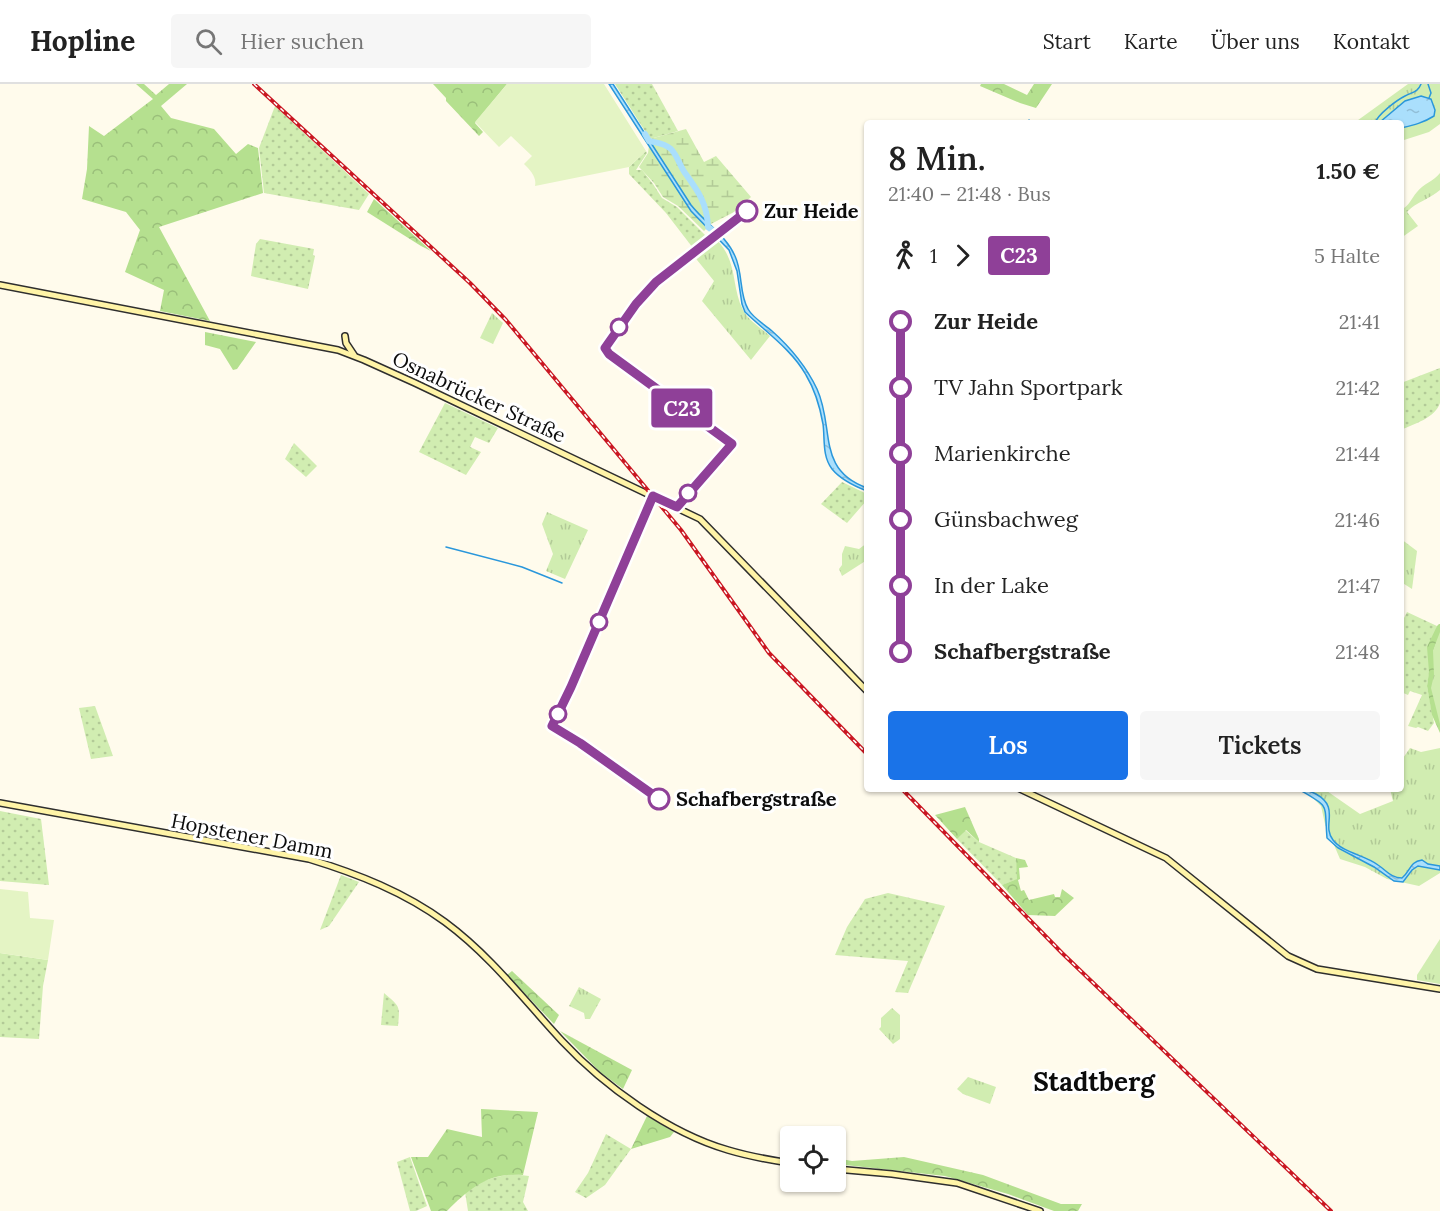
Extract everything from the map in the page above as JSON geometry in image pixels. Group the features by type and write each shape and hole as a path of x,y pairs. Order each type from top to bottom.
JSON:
{"main road":[{"name":"Osnabrücker Straße","path":"0,285 219,326 338,350 355,356 700,519 864,688"},
{"path":"345,336 346,343 355,356"},
{"path":"1026,792 1163,856 1288,956 1308,966 1440,989"},
{"name":"Hopstener Damm","path":"0,803 309,859 345,870 392,890 437,916 475,947 501,971 569,1048 602,1079 649,1112 695,1137 727,1150 780,1161"},
{"path":"846,1170 957,1183 1040,1211"}],"green space":[{"path":"136,84 144,84 156,95 169,84 187,84 161,106 171,118 214,129 236,154 248,144 258,148 263,193 159,227 210,321 160,311 164,290 125,272 140,230 126,212 82,199 87,169 89,126 104,136 153,99"},
{"path":"433,84 507,84 475,123 483,132 479,136"},
{"path":"507,84 604,84 646,151 629,167 535,186 531,171 524,164 532,156 511,136 499,147 475,122"},
{"path":"615,84 652,84 678,131 650,139"},
{"path":"981,84 1004,84 1027,95 1034,84 1052,84 1036,108 980,86"},
{"path":"1408,84 1440,84 1440,124 1429,132 1404,140 1404,120 1358,120"},
{"path":"275,106 369,194 359,210 264,193 259,148"},
{"path":"686,129 704,162 716,156 751,197 734,212 711,224 704,231 678,206 663,197 639,167 648,153 650,139"},
{"path":"646,151 647,153 636,170 642,170 662,198 677,207 706,236 693,248 666,213 629,174 629,167"},
{"path":"1440,173 1440,190 1407,212 1418,226 1404,236 1404,207 1419,189"},
{"path":"374,199 431,251 367,212"},
{"path":"260,239 314,249 313,255 315,256 308,289 251,276 256,244"},
{"path":"717,240 728,257 739,301 745,314 770,336 751,360 702,301 714,281 693,255"},
{"path":"492,313 503,323 493,344 480,338"},
{"path":"205,332 256,342 237,369 233,370 220,349 205,345"},
{"path":"1440,368 1440,403 1434,413 1404,429 1404,382"},
{"path":"445,403 498,428 489,443 475,437 470,447 481,452 466,475 419,452"},
{"path":"294,443 317,466 306,477 285,459"},
{"path":"842,482 864,493 864,503 847,523 821,504"},
{"path":"547,512 588,530 565,579 546,571 553,554 542,524"},
{"path":"1404,541 1417,551 1412,589 1404,584"},
{"path":"864,545 864,562 842,576 839,569 842,565 845,546 859,549"},
{"path":"1407,612 1437,626 1427,686 1434,723 1428,731 1408,726 1422,695 1410,691 1408,695 1404,693 1404,618"},
{"path":"1439,624 1440,733 1432,715 1427,686 1429,672 1427,647"},
{"path":"1440,632 1440,724 1431,688 1434,675 1433,650"},
{"path":"95,706 113,756 91,759 79,708"},
{"path":"1410,748 1421,752 1440,748 1440,873 1419,886 1387,879 1365,867 1340,859 1325,824 1321,806 1309,794 1311,792 1328,792 1360,814 1393,801 1391,792 1404,792 1404,757"},
{"path":"965,807 979,842 966,830 957,839 935,815"},
{"path":"0,811 41,819 49,885 0,881"},
{"path":"965,830 979,842 1016,858 1018,879 1002,885 957,839"},
{"path":"1016,858 1025,860 1028,867 1019,868 1020,879 1018,880 1021,891 1024,890 1029,900 1054,894 1055,897 1060,897 1062,889 1074,898 1055,916 1028,915 1002,885 1017,879"},
{"path":"341,875 359,882 329,926 320,930"},
{"path":"0,889 28,892 30,918 54,920 48,960 0,953"},
{"path":"888,893 945,906 908,993 895,992 908,961 835,955 847,927 865,899"},
{"path":"1440,939 1440,984 1417,980 1417,975"},
{"path":"0,953 48,960 43,986 39,1039 0,1037"},
{"path":"512,971 559,1015 554,1024 507,975"},
{"path":"579,987 601,999 590,1019 585,1019 584,1013 569,1006"},
{"path":"384,993 398,1007 398,1026 381,1025"},
{"path":"892,1008 900,1015 900,1039 893,1044 879,1029 881,1018"},
{"path":"560,1031 632,1070 623,1089 600,1072"},
{"path":"968,1077 996,1087 990,1104 963,1094 957,1089"},
{"path":"481,1109 538,1112 523,1175 490,1179 472,1189 447,1211 431,1211 411,1157 428,1157 447,1129 482,1137"},
{"path":"647,1116 674,1132 670,1137 631,1149"},
{"path":"606,1134 631,1149 605,1185 586,1198 575,1192 588,1173"},
{"path":"410,1157 427,1206 416,1211 410,1211 397,1162"},
{"path":"904,1157 983,1175 1061,1204 1082,1204 1078,1211 1054,1211 1008,1194 945,1176 846,1165 846,1160"},
{"path":"512,1174 529,1176 523,1202 528,1211 468,1211 465,1192 487,1180"}],"water":[{"path":"609,84 613,84 691,205 721,235 731,249 739,269 743,297 748,309 785,344 808,372 822,404 834,459 840,470 851,480 864,486 864,490 848,482 832,469 825,453 819,405 806,375 786,349 745,312 737,271 729,250 691,211"},
{"path":"1421,96 1431,99 1435,110 1434,116 1404,127 1404,120 1382,120 1405,101"},
{"path":"1303,792 1316,794 1328,805 1330,834 1342,848 1373,862 1398,878 1402,878 1412,865 1422,860 1428,864 1440,866 1440,870 1418,866 1403,882 1394,881 1374,867 1338,848 1327,838 1324,807"}],"waterway":[{"path":"1377,120 1388,108 1417,90 1421,84"},
{"path":"1428,84 1431,93 1429,98"},
{"path":"645,134 649,141 666,146 673,151 701,198 706,211 708,227 712,230"},
{"path":"446,547 522,567 562,583"}],"railway":[{"path":"254,84 470,283 506,320 681,530 769,653 864,751"},
{"path":"905,792 1062,953 1331,1211"}],"bus line":[{"name":"C23","path":"659,799 552,726 568,696 653,496 677,507 732,444 609,354 605,348 636,304 656,282 747,211"}],"place":[{"name":"Zur Heide","path":"747,211"},
{"name":"Schafbergstraße","path":"659,799"}],"district":[{"name":"Stadtberg","path":"1094,1082"}]}
